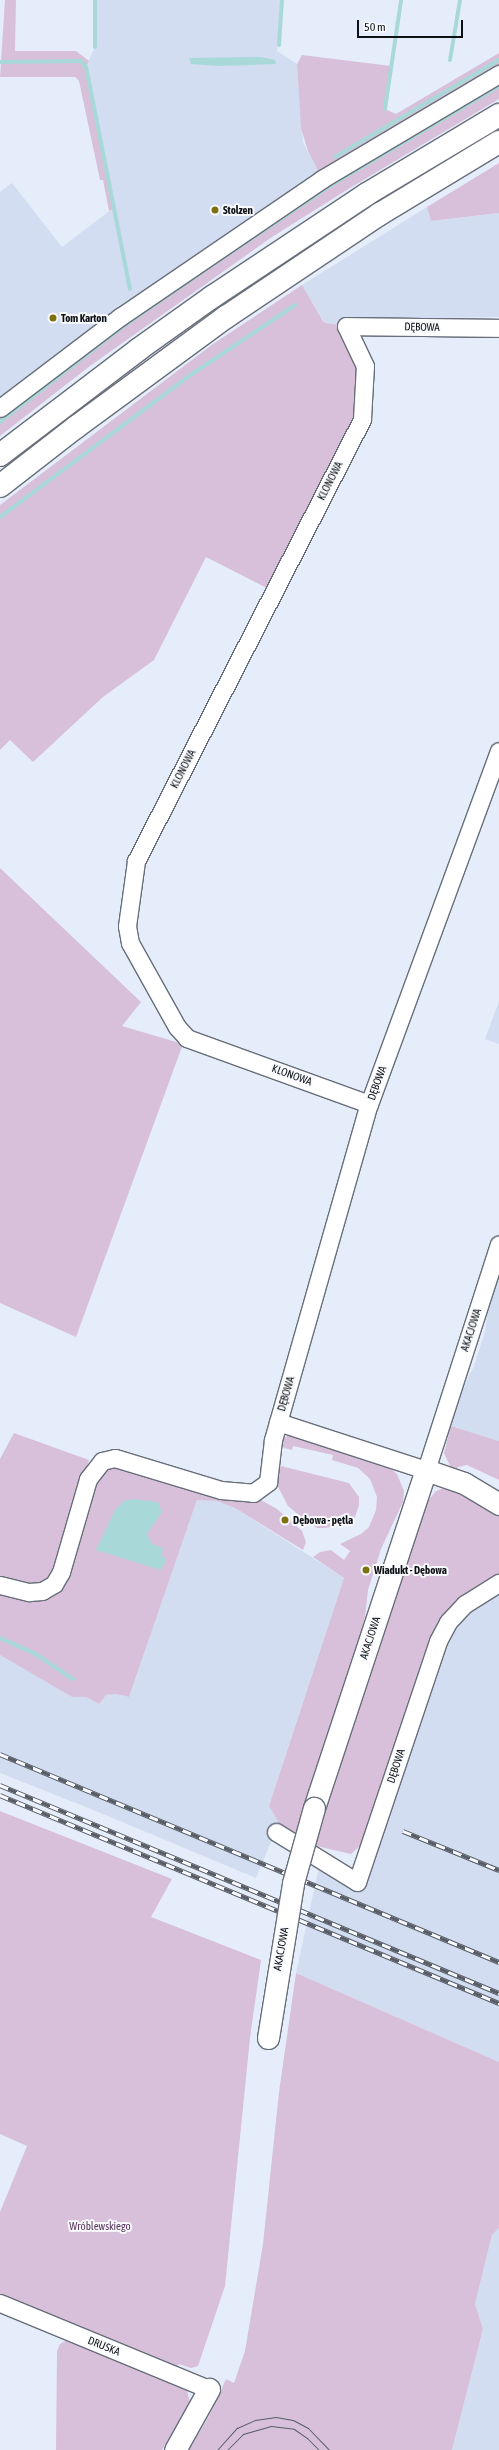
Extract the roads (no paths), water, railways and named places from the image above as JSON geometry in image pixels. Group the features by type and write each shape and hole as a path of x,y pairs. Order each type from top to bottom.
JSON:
{"highway":[{"path":"0,455 139,349 212,297 367,194 499,115"},
{"path":"0,486 76,427 226,316 380,214 499,142"}],"street":[{"path":"0,408 120,317 322,179 499,74"},
{"name":"DĘBOWA","path":"346,326 499,328"},
{"name":"KLONOWA","path":"346,326 366,366 362,419 136,861 127,926 130,943 142,967 177,1027 187,1038 369,1104"},
{"name":"DĘBOWA","path":"0,1585 29,1592 42,1591 54,1584 62,1572 88,1479 102,1461 115,1458 221,1490 253,1493 268,1482 269,1455 369,1104 499,751"},
{"name":"AKACJOWA","path":"268,2038 294,1883 314,1808 499,1244"},
{"name":"DĘBOWA","path":"278,1422 464,1483 499,1504"},
{"name":"DĘBOWA","path":"276,1832 358,1882 438,1641 448,1622 465,1604 499,1583"},
{"name":"DRUSKA","path":"0,2303 209,2389"},
{"path":"175,2450 209,2389"}],"waterway":[{"path":"95,0 95,47"},
{"path":"279,45 282,0"},
{"path":"385,109 401,0"},
{"path":"450,60 460,0"},
{"path":"335,157 499,60"},
{"path":"0,62 81,61 86,67 130,289"},
{"path":"0,422 125,325 221,259 328,187 499,86"},
{"path":"0,517 192,374 295,305"},
{"path":"0,1638 34,1653 73,1679"}],"tram line":[{"path":"217,2450 237,2428 255,2420 276,2417 293,2420 308,2428 329,2450"},
{"path":"227,2450 243,2434 271,2426 294,2429 307,2438 319,2450"}],"railway":[{"path":"0,1754 499,1962"},
{"path":"0,1785 499,1993"},
{"path":"0,1795 499,2003"},
{"path":"403,1831 499,1870"}],"place":[{"name":"Stolzen","path":"215,210"},
{"name":"Tom Karton","path":"53,318"},
{"name":"Dębowa - pętla","path":"285,1520"},
{"name":"Wiadukt - Dębowa","path":"366,1570"}],"park label":[{"name":"Wróblewskiego","path":"100,2226"}]}
